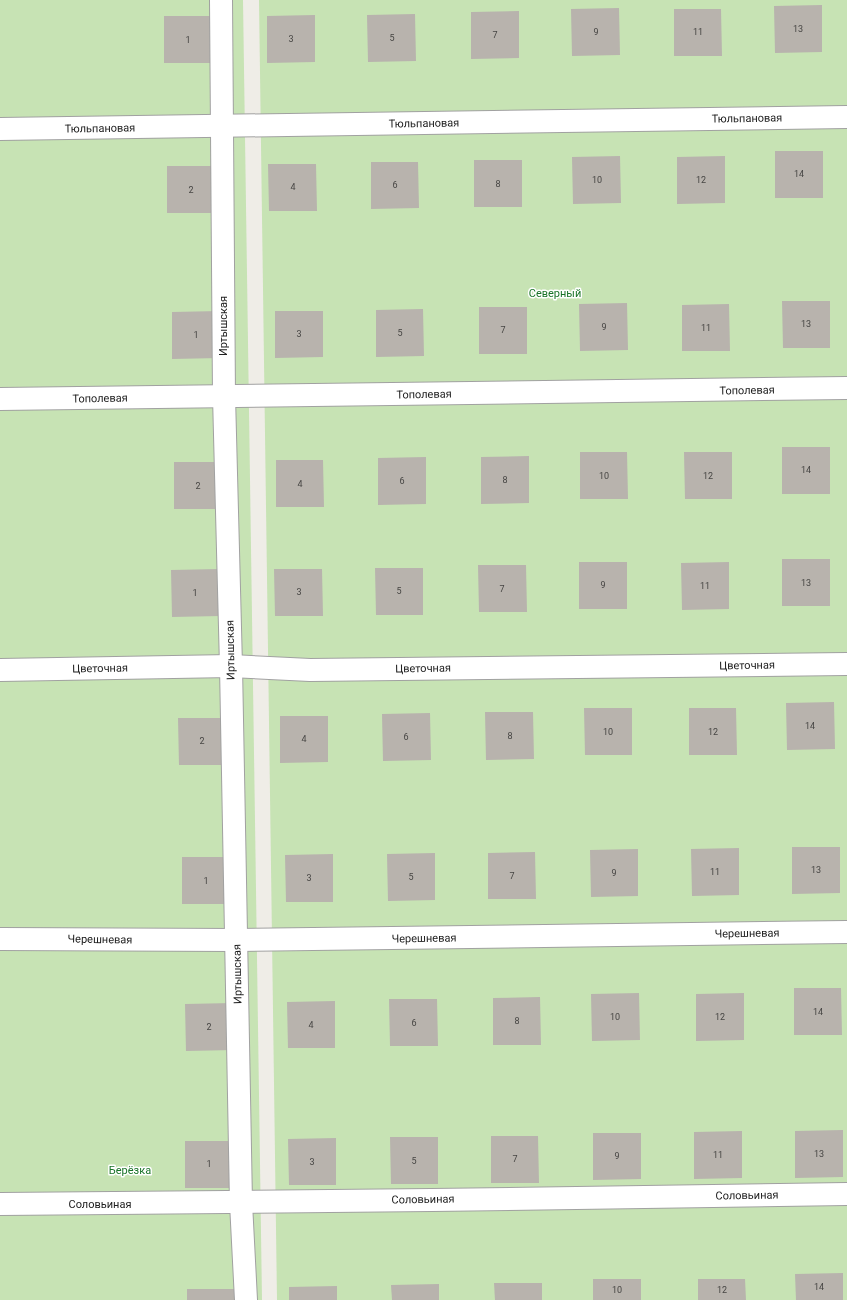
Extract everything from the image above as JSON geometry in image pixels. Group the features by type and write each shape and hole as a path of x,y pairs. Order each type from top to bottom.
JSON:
{"street":[{"name":"Иртышская","path":"221,0 224,396 231,666 241,1203 246,1300"},
{"name":"Тюльпановая","path":"0,129 847,117"},
{"name":"Тополевая","path":"0,399 847,388"},
{"name":"Цветочная","path":"0,670 231,666 310,670 847,664"},
{"name":"Черешневая","path":"0,939 236,940 847,932"},
{"name":"Соловьиная","path":"0,1204 241,1203 351,1200 847,1194"}],"green space":[{"name":"Берёзка","path":"0,0 243,0 262,1300 0,1300"},
{"name":"Северный","path":"259,0 847,0 847,1300 277,1300"}],"building":[{"path":"822,5 822,52 775,53 774,6"},
{"path":"619,8 620,55 572,56 571,9"},
{"path":"674,9 721,9 722,56 674,56"},
{"path":"519,11 519,58 471,59 471,12"},
{"path":"415,14 416,61 368,62 367,15"},
{"path":"315,15 315,62 267,63 267,16"},
{"path":"164,16 212,16 212,63 164,63"},
{"path":"775,151 823,151 823,198 775,198"},
{"path":"620,156 621,203 573,204 572,157"},
{"path":"725,156 725,203 677,204 677,157"},
{"path":"474,160 522,160 522,207 474,207"},
{"path":"371,162 418,162 419,208 371,209"},
{"path":"268,164 316,164 317,211 269,211"},
{"path":"167,166 214,166 215,213 167,213"},
{"path":"782,301 830,301 830,348 783,348"},
{"path":"627,303 628,350 580,351 579,304"},
{"path":"729,304 730,351 682,351 682,305"},
{"path":"479,307 527,307 527,354 479,354"},
{"path":"423,309 424,356 376,357 376,310"},
{"path":"220,311 220,358 172,359 172,312"},
{"path":"275,311 323,311 323,357 275,358"},
{"path":"782,447 830,447 830,494 782,494"},
{"path":"580,452 627,452 628,499 580,499"},
{"path":"684,452 732,452 732,499 685,499"},
{"path":"529,456 529,503 481,504 481,457"},
{"path":"426,457 426,504 378,505 378,458"},
{"path":"276,460 323,460 324,507 276,507"},
{"path":"174,462 222,462 222,509 174,509"},
{"path":"782,559 830,559 830,606 782,606"},
{"path":"579,562 627,562 627,609 579,609"},
{"path":"729,562 729,609 682,610 681,563"},
{"path":"478,565 526,565 527,612 479,612"},
{"path":"375,568 423,568 423,615 376,615"},
{"path":"219,569 220,616 172,617 171,570"},
{"path":"274,569 322,569 323,616 275,616"},
{"path":"834,702 835,749 787,750 786,703"},
{"path":"584,708 632,708 632,755 585,755"},
{"path":"689,708 736,708 737,755 689,755"},
{"path":"485,712 533,712 534,759 486,760"},
{"path":"430,713 431,760 383,761 382,714"},
{"path":"280,716 328,716 328,762 280,763"},
{"path":"178,718 226,718 226,765 179,765"},
{"path":"792,847 840,847 840,893 792,894"},
{"path":"739,848 739,895 692,896 691,849"},
{"path":"638,849 638,896 591,897 590,850"},
{"path":"535,852 536,899 488,899 488,853"},
{"path":"435,853 435,900 388,901 387,854"},
{"path":"333,854 333,902 286,902 285,855"},
{"path":"182,857 230,857 230,904 182,904"},
{"path":"794,988 841,988 842,1035 794,1035"},
{"path":"639,993 640,1040 592,1041 591,994"},
{"path":"744,993 744,1040 696,1041 696,994"},
{"path":"540,997 541,1045 493,1045 493,998"},
{"path":"389,999 437,999 438,1046 390,1046"},
{"path":"335,1001 335,1048 288,1048 287,1002"},
{"path":"233,1003 234,1050 186,1051 185,1004"},
{"path":"843,1130 843,1177 795,1178 795,1131"},
{"path":"742,1131 742,1178 694,1179 694,1132"},
{"path":"593,1133 641,1133 641,1179 593,1180"},
{"path":"491,1136 538,1136 539,1183 491,1183"},
{"path":"390,1137 438,1137 438,1184 391,1184"},
{"path":"336,1138 336,1185 289,1185 288,1139"},
{"path":"185,1141 233,1141 233,1188 185,1188"},
{"path":"843,1273 843,1300 796,1300 795,1274"},
{"path":"593,1279 641,1279 641,1300 593,1300"},
{"path":"698,1279 745,1279 746,1300 698,1300"},
{"path":"494,1283 542,1283 542,1300 495,1300"},
{"path":"439,1284 439,1300 392,1300 391,1285"},
{"path":"337,1286 337,1300 289,1300 289,1287"},
{"path":"187,1289 235,1289 235,1300 187,1300"}]}
